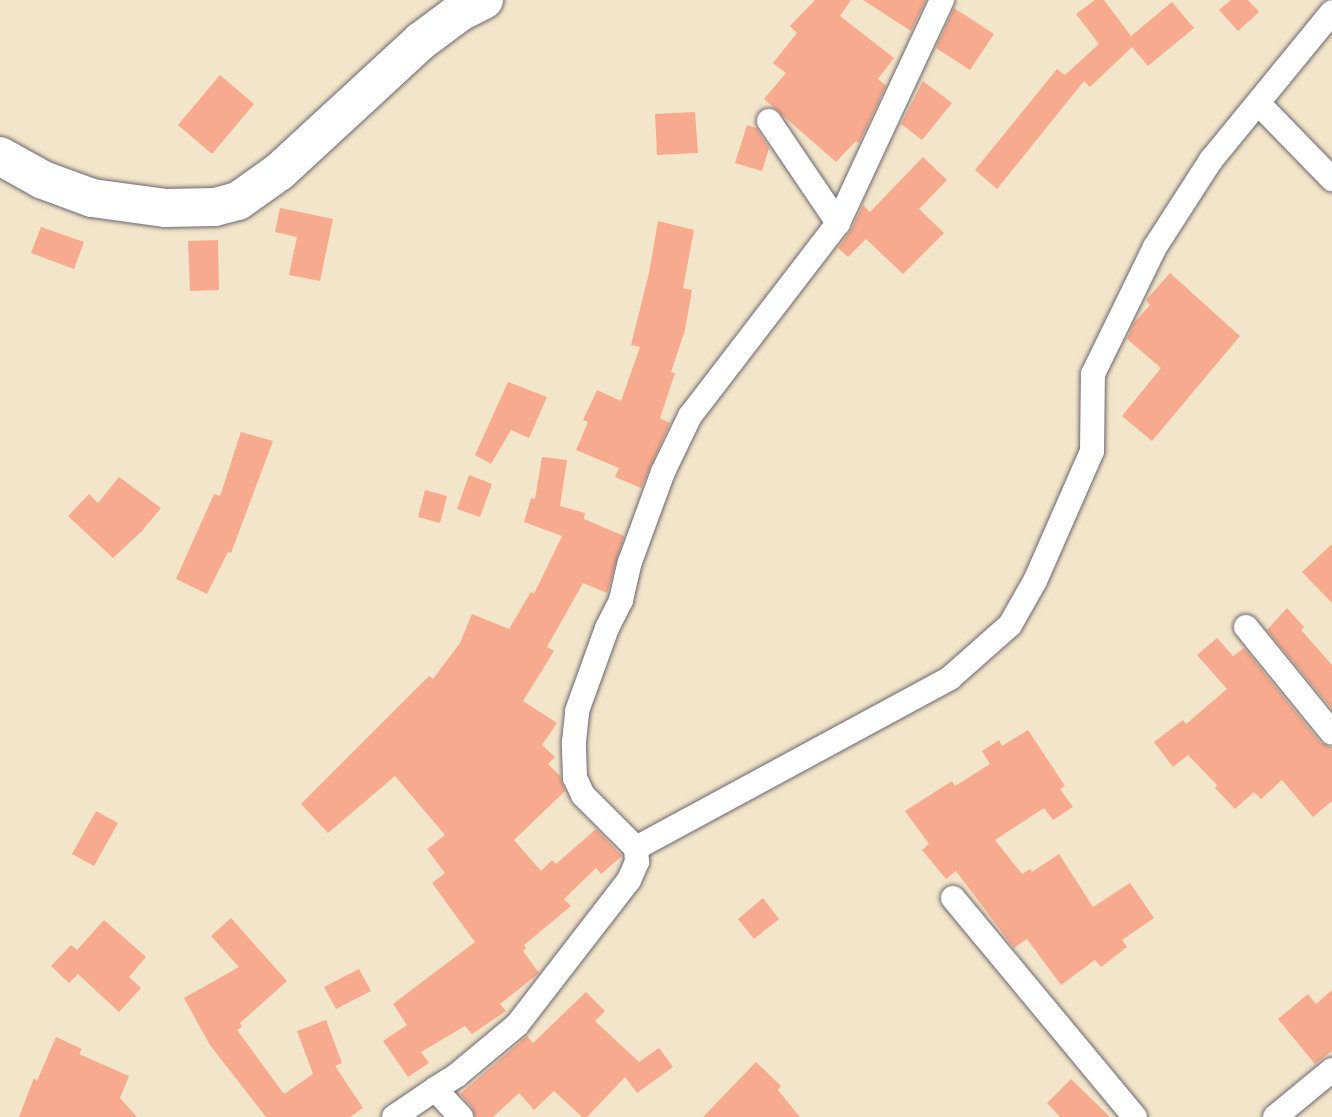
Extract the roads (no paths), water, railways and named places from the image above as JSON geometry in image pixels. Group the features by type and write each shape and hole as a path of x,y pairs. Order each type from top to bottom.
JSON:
{"main road":[{"path":"0,156 43,180 92,198 166,208 215,207 238,201 279,172 421,41 460,12 484,0"}],"street":[{"path":"394,1117 457,1076 517,1026 629,880 637,862 636,848 583,795 575,778 577,711 607,628 621,600 630,562 663,472 690,416 838,223 942,0"},
{"path":"636,848 950,678 1010,625 1035,582 1091,452 1093,374 1155,247 1211,160 1332,12"},
{"path":"1259,104 1332,179"},
{"path":"769,121 838,223"},
{"path":"1246,627 1332,733"},
{"path":"953,898 1134,1117"},
{"path":"1275,1117 1332,1070"},
{"path":"435,1089 461,1117"}]}
